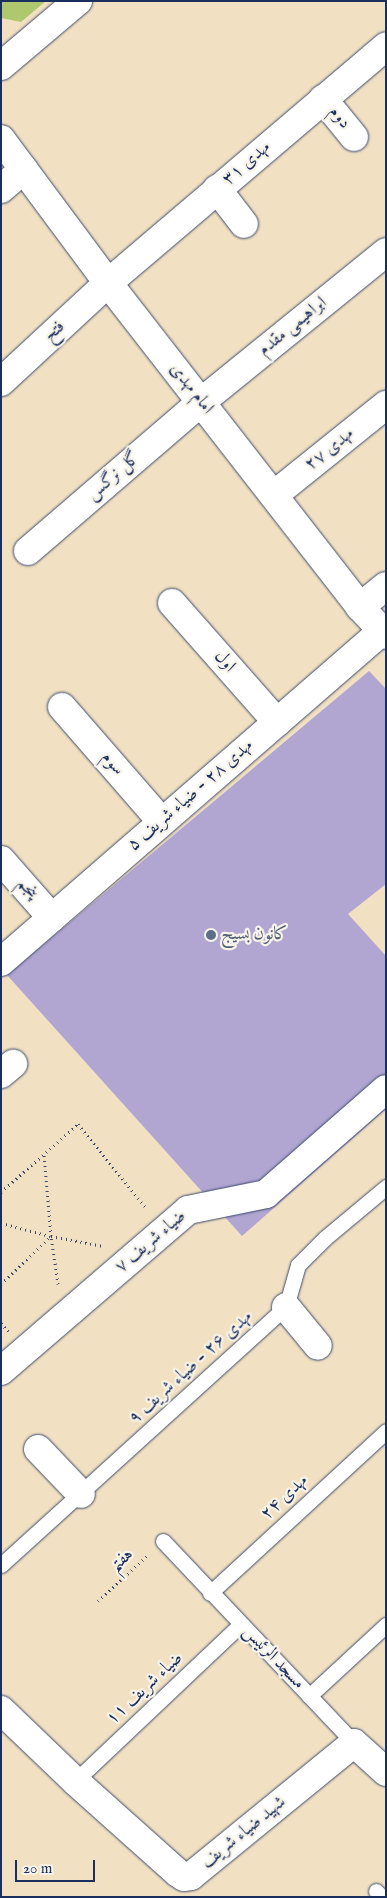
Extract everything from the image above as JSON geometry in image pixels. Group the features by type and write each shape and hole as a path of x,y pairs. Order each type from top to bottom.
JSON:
{"street":[{"path":"1,66 78,1"},
{"name":"مهدی ۳۱","path":"108,283 386,46"},
{"name":"دوم","path":"323,99 354,137"},
{"name":"امام مهدی","path":"1,139 108,283 360,606 384,633"},
{"path":"1,189 24,169"},
{"path":"218,189 244,224"},
{"name":"ابراهیمی مقدم","path":"201,402 386,252"},
{"name":"فتح","path":"1,382 108,283"},
{"name":"گل نرگس","path":"28,551 201,402"},
{"name":"مهدی ۲۷","path":"274,495 386,404"},
{"path":"360,606 386,586"},
{"name":"اول","path":"172,603 277,722"},
{"name":"مهدی ۲۸ - ضیاء شریف ۵","path":"1,962 277,722 384,633"},
{"name":"سوم","path":"62,707 162,822"},
{"name":"پنجم","path":"1,860 52,918"},
{"name":"ضیاء شریف ۷","path":"1,1371 188,1210 266,1194 386,1090"},
{"path":"286,1307 318,1346"},
{"path":"38,1449 81,1494"},
{"name":"شهید ضیاء شریف","path":"1,1710 75,1781 178,1874 191,1876 354,1743"},
{"name":"مسجد الرئیس","path":"354,1743 386,1772"}],"lane":[{"path":"286,1307 298,1265 325,1238 386,1186"},
{"name":"مهدی ۲۶ - ضیاء شریف ۹","path":"1,1564 81,1494 286,1307"},
{"name":"مهدی ۲۴","path":"210,1593 386,1431"},
{"name":"مسجد الرئیس","path":"163,1542 354,1743"},
{"name":"ضیاء شریف ۱۱","path":"75,1781 240,1625"},
{"path":"309,1696 386,1625"}],"path":[{"path":"1,1192 78,1124 164,1230"},
{"path":"44,1154 51,1236 64,1317"},
{"path":"1,1223 51,1236 138,1253"},
{"path":"1,1284 51,1236"},
{"name":"هفتم","path":"98,1601 163,1542"}],"green space":[{"path":"1,1 46,1 21,22 1,18"}],"building":[{"name":"کانون بسیج","path":"369,671 386,689 386,884 348,914 386,956 386,1109 242,1236 7,975"}],"place":[{"name":"کانون بسیج","path":"211,935"}]}
